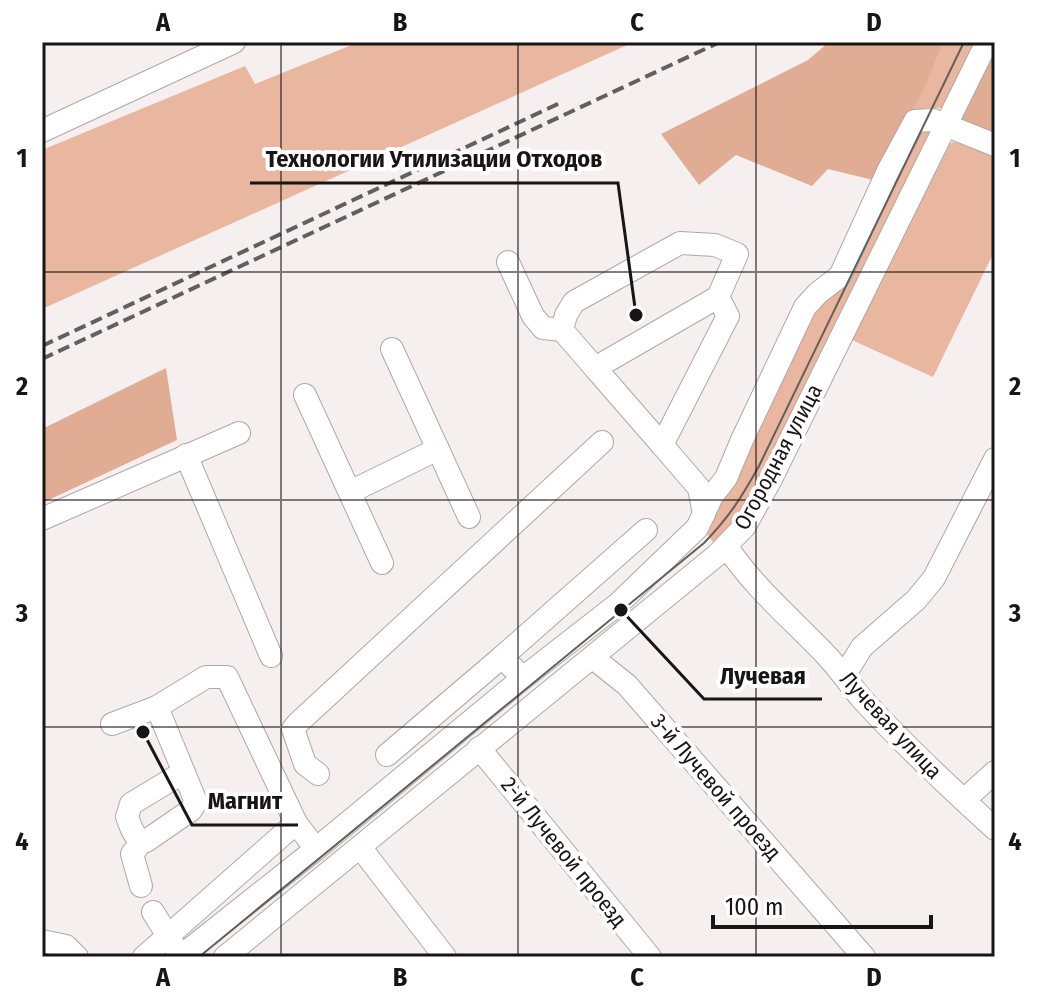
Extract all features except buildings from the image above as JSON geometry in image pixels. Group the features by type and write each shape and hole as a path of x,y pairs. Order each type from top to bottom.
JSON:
{"street":[{"path":"42,131 234,42"},
{"name":"Огородная улица","path":"227,956 722,551 745,526 987,42"},
{"path":"153,912 180,957 618,604 701,522 712,496 726,478 805,307 840,276 888,171 915,121 927,119 995,145"},
{"path":"562,330 574,302 680,243 715,245 737,254 718,297 595,368"},
{"name":"Лучевая улица","path":"508,262 533,316 543,328 562,330 699,488 704,543 722,551 740,566 771,602 843,673 860,696 995,829"},
{"path":"662,445 728,316 718,297"},
{"path":"392,349 469,517"},
{"path":"305,395 382,563"},
{"path":"42,519 239,433"},
{"path":"318,774 305,764 293,729 298,723 602,442"},
{"path":"350,492 438,449"},
{"path":"186,455 271,656"},
{"path":"843,673 862,647 916,600 934,578 995,459"},
{"path":"387,755 646,530"},
{"path":"502,657 523,678"},
{"name":"3-й Лучевой проезд","path":"593,658 627,685 864,957"},
{"path":"112,724 157,707 206,677 227,677 296,823 316,849"},
{"path":"141,886 132,854 142,841 194,807 194,796 157,707"},
{"name":"2-й Лучевой проезд","path":"479,748 650,957"},
{"path":"142,841 137,838 127,817 131,804 184,772"},
{"path":"964,800 995,772"},
{"path":"144,957 296,823"},
{"path":"360,847 445,957"},
{"path":"42,941 66,946 77,957"}],"shaded area":[{"path":"359,42 634,42 42,309 42,150 245,66 255,84"},
{"path":"829,42 943,42 926,84 877,181 828,169 812,186 736,155 699,185 661,134 808,60"},
{"path":"943,42 978,42 945,108 926,108 909,116"},
{"path":"995,43 995,138 961,121 962,112"},
{"path":"937,125 739,521 714,543 707,534 708,515 760,408 916,130"},
{"path":"953,142 995,154 995,250 933,377 852,340 945,147"},
{"path":"166,368 177,440 42,503 42,429"}],"tram line":[{"path":"199,957 704,543 721,524 759,466 964,42"}],"railway":[{"path":"42,359 720,42"},
{"path":"42,346 560,103"}],"place":[{"name":"Технологии Утилизации Отходов","path":"636,315"},
{"name":"Лучевая","path":"621,610"},
{"name":"Магнит","path":"143,732"}]}
